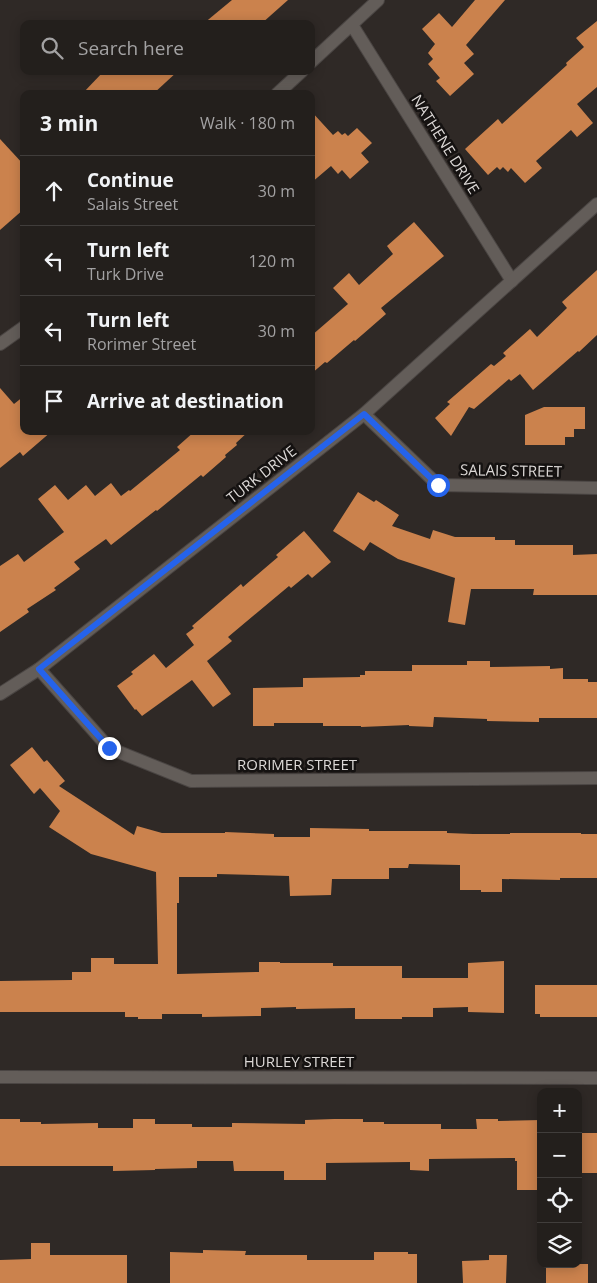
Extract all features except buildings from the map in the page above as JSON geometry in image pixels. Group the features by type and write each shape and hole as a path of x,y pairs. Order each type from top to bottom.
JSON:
{"street":[{"path":"315,58 378,0"},
{"name":"NATHENE DRIVE","path":"352,25 512,281"},
{"path":"281,90 298,75"},
{"name":"TURK DRIVE","path":"0,694 39,669 364,414 597,204"},
{"path":"0,344 20,330"},
{"name":"SALAIS STREET","path":"364,414 438,485 597,488"},
{"name":"RORIMER STREET","path":"39,669 109,748 191,781 597,778"},
{"name":"HURLEY STREET","path":"0,1077 597,1078"}],"route":[{"path":"109,748 39,669 364,414 438,485"}]}
